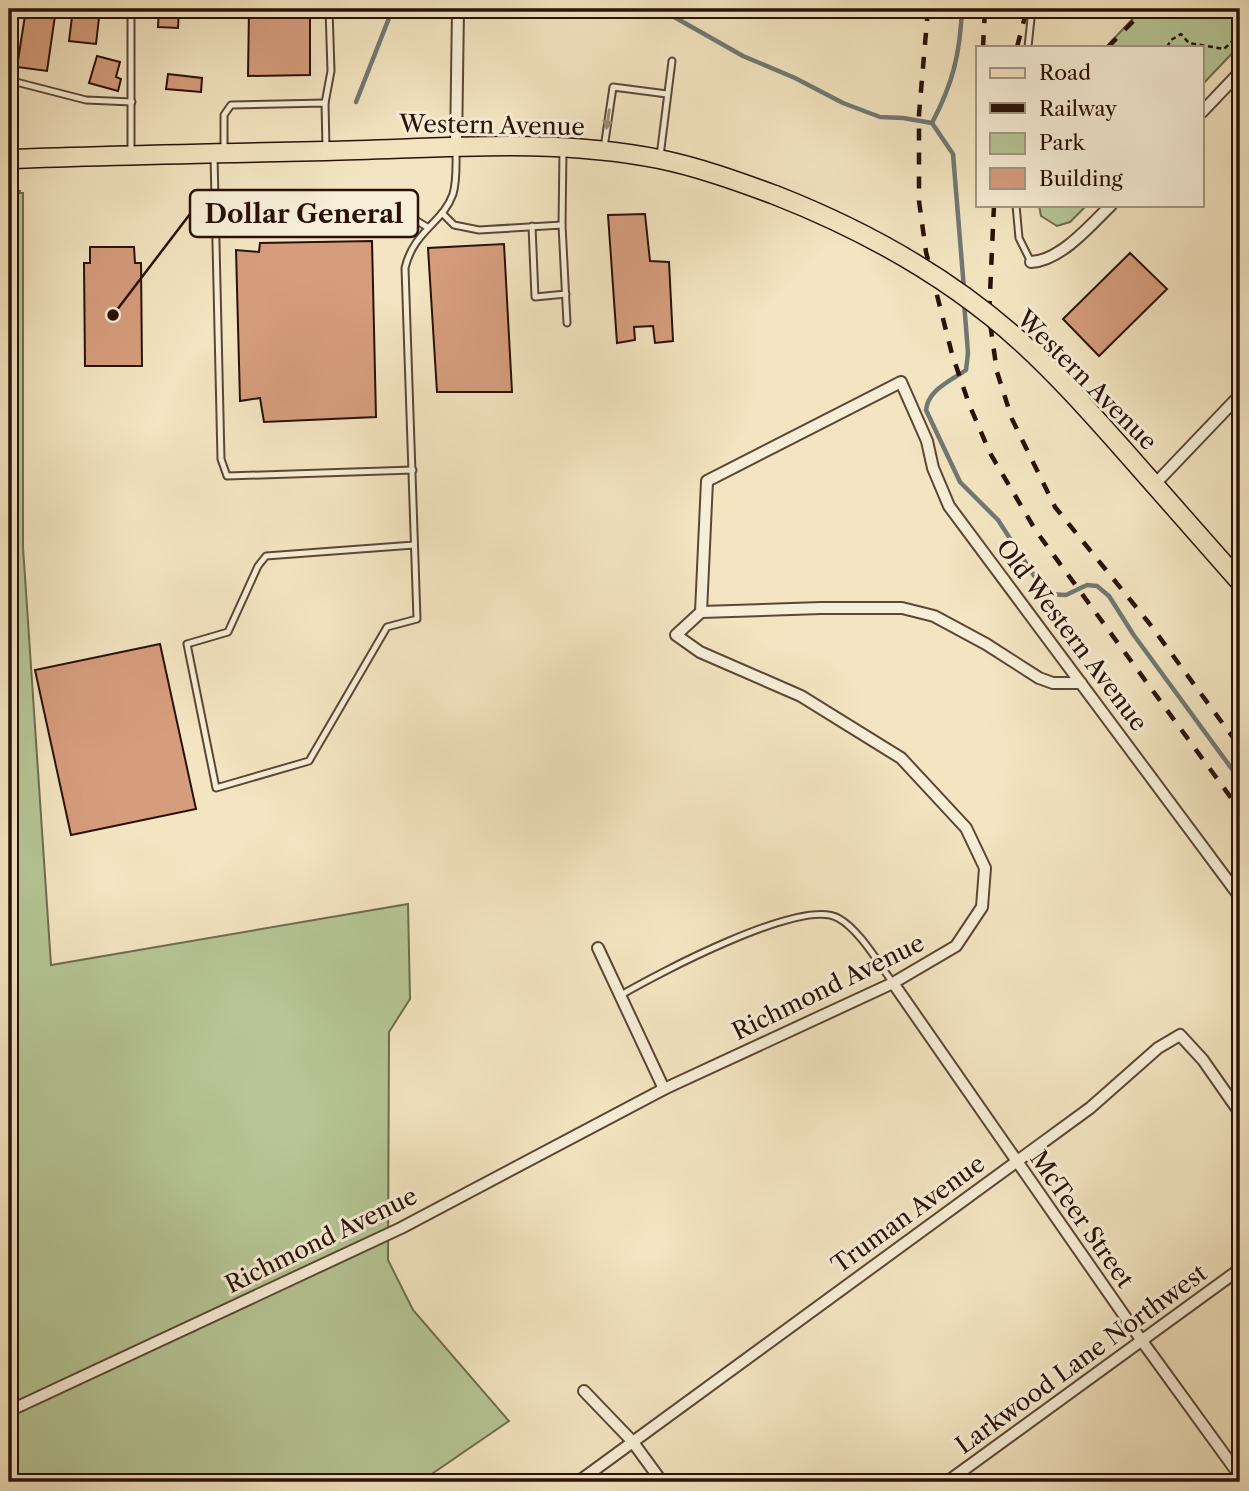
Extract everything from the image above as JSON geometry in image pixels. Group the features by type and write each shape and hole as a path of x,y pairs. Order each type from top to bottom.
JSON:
{"main road":[{"name":"Western Avenue","path":"9,159 532,146 603,151 660,159 730,179 775,195 871,237 971,303 1020,341 1059,379 1155,484 1240,582"}],"street":[{"path":"456,147 457,9"},
{"path":"1204,109 1240,72"},
{"path":"1031,262 1056,255 1110,206"},
{"name":"Old Western Avenue","path":"701,612 707,481 901,382 927,441 933,468 949,506 1240,897"},
{"path":"1155,484 1240,395"},
{"path":"701,612 902,608 934,616 986,644 1039,678 1053,683 1081,683"},
{"name":"Richmond Avenue","path":"9,1411 401,1228 663,1089 893,983 957,946 982,907 985,868 966,828 901,758 801,696 700,652 676,635 701,612"},
{"path":"598,948 663,1089"},
{"name":"McTeer Street","path":"893,983 1016,1162 1240,1476"},
{"name":"Truman Avenue","path":"578,1482 1090,1108 1158,1048 1180,1035 1203,1060 1240,1113"},
{"name":"Larkwood Lane Northwest","path":"947,1482 1240,1269"},
{"path":"584,1391 632,1441 662,1482"}],"lane":[{"path":"9,47 14,9"},
{"path":"130,154 131,9"},
{"path":"326,151 326,103 331,71 329,9"},
{"path":"1028,46 1032,9"},
{"path":"660,159 672,61"},
{"path":"9,74 16,82 86,100 132,102"},
{"path":"603,151 613,87 667,94"},
{"path":"326,103 231,104 223,115 215,214 221,459 227,476 413,471"},
{"path":"414,545 266,556 258,566 228,632 187,644 216,788 309,761 387,626 417,619 405,268 408,255 417,239 442,213 452,197 456,180 456,147"},
{"path":"563,148 562,225 567,323"},
{"path":"215,214 391,205 427,227"},
{"path":"1016,206 1019,237 1031,262"},
{"path":"442,213 454,225 479,230 562,225"},
{"path":"532,226 536,297 566,294"},
{"path":"621,995 651,978 747,934 802,915 824,914 837,917 851,928 893,983"}],"path":[{"path":"1168,46 1171,40 1181,34 1189,43 1224,49 1240,34"}],"green space":[{"path":"1142,9 1240,9 1240,45 1204,83 1204,46 1107,46"},
{"path":"9,191 23,193 23,547 51,965 408,904 410,999 389,1032 388,1260 413,1310 509,1421 420,1482 9,1482"},
{"path":"1039,206 1086,206 1070,222 1057,226 1041,216"}],"building":[{"path":"26,9 56,9 47,71 17,67"},
{"path":"73,9 100,9 96,44 69,41"},
{"path":"159,9 179,10 178,28 158,27"},
{"path":"249,9 310,9 310,75 248,76"},
{"path":"97,56 120,62 116,77 121,79 118,91 89,83"},
{"path":"168,74 202,78 201,92 166,89"},
{"path":"645,214 650,261 669,262 673,341 655,343 653,326 634,327 635,340 617,343 608,215"},
{"path":"372,241 376,417 264,422 260,398 240,401 236,250 259,252 260,243"},
{"path":"504,244 512,392 437,392 428,248"},
{"path":"90,247 134,247 135,263 141,263 142,366 85,366 84,263 90,263"},
{"path":"1130,253 1167,289 1099,356 1063,319"},
{"path":"160,644 196,809 71,835 35,670"}],"waterway":[{"path":"347,9 372,15 417,9"},
{"path":"660,9 743,56 795,78 843,103 880,117 932,123 953,154 964,289"},
{"path":"932,123 954,68 962,9"},
{"path":"356,102 391,13"},
{"path":"964,302 968,353 966,370 935,391 926,410 960,482 998,520 1046,594 1066,595 1087,585 1097,586 1109,596 1133,634 1240,780"}],"railway":[{"path":"928,9 919,114 919,201 926,252 952,354 969,404 990,453 1036,531 1240,810"},
{"path":"983,46 985,9"},
{"path":"1017,46 1027,9"},
{"path":"1109,46 1145,9"},
{"path":"994,206 989,316 997,372 1012,419 1055,507 1149,623 1240,747"}],"place":[{"name":"Dollar General","path":"113,315"}]}
